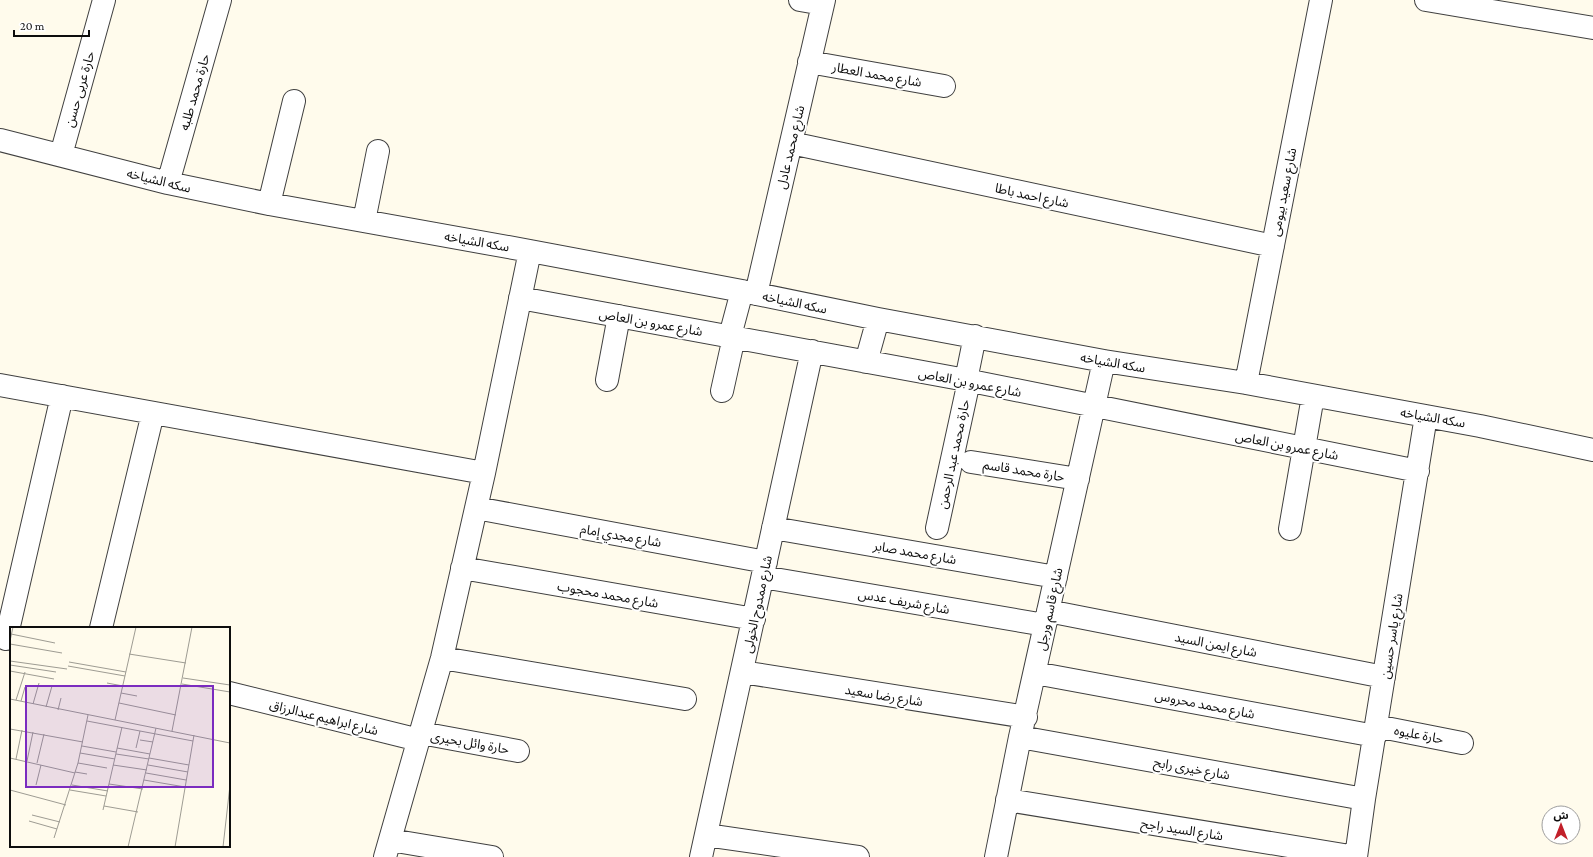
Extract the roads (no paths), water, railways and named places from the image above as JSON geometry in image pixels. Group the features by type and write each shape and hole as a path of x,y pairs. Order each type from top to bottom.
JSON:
{"street":[{"name":"حارة عربى حسن","path":"61,155 104,0"},
{"name":"حارة محمد طلبه","path":"168,183 220,0"},
{"path":"800,0 823,2"},
{"name":"شارع سعيد بيومى","path":"1246,383 1321,0"},
{"path":"1426,0 1593,28"},
{"name":"شارع محمد عادل","path":"722,391 732,337 749,292 791,143 823,2"},
{"name":"شارع محمد العطار","path":"809,62 944,86"},
{"path":"269,204 294,101"},
{"name":"سكه الشياخه","path":"0,140 168,183 269,204 749,292 878,319 1104,361 1246,383 1313,396 1425,425 1480,426 1593,450"},
{"name":"شارع احمد باطا","path":"791,143 1273,246"},
{"path":"364,221 378,151"},
{"path":"492,857 387,848 442,658 484,473 530,251"},
{"name":"شارع عمرو بن العاص","path":"520,298 812,351 1093,406 1307,433 1419,465"},
{"path":"607,380 619,316"},
{"path":"866,362 878,319"},
{"name":"حارة محمد عبد الرحمن","path":"937,528 967,381 974,336"},
{"name":"شارع ممدوح الخولى","path":"701,857 812,351"},
{"name":"شارع قاسم ورجل","path":"996,857 1007,800 1104,361"},
{"path":"0,385 484,473"},
{"path":"6,639 62,396"},
{"path":"1290,529 1313,396"},
{"path":"101,627 154,413"},
{"name":"شارع ياسر حسين","path":"1356,857 1364,799 1425,425"},
{"name":"حارة محمد قاسم","path":"971,462 1078,479"},
{"name":"شارع مجدي إمام","path":"476,508 764,570"},
{"name":"شارع محمد صابر","path":"774,528 1056,577"},
{"name":"شارع محمد محجوب","path":"462,568 754,619"},
{"name":"شارع شريف عدس","path":"764,570 1047,618"},
{"name":"شارع ايمن السيد","path":"1047,618 1384,676"},
{"path":"442,658 685,698"},
{"name":"شارع رضا سعيد","path":"742,672 1023,727"},
{"name":"شارع محمد محروس","path":"1035,673 1376,731"},
{"name":"شارع ابراهيم عبدالرزاق","path":"230,693 420,737"},
{"name":"شارع خيرى رابح","path":"1023,727 1364,799"},
{"name":"حارة عليوه","path":"1376,731 1462,742"},
{"name":"حارة وائل بحيرى","path":"420,737 518,751"},
{"name":"شارع السيد راجح","path":"1007,800 1356,857"},
{"path":"706,835 858,857"}]}
